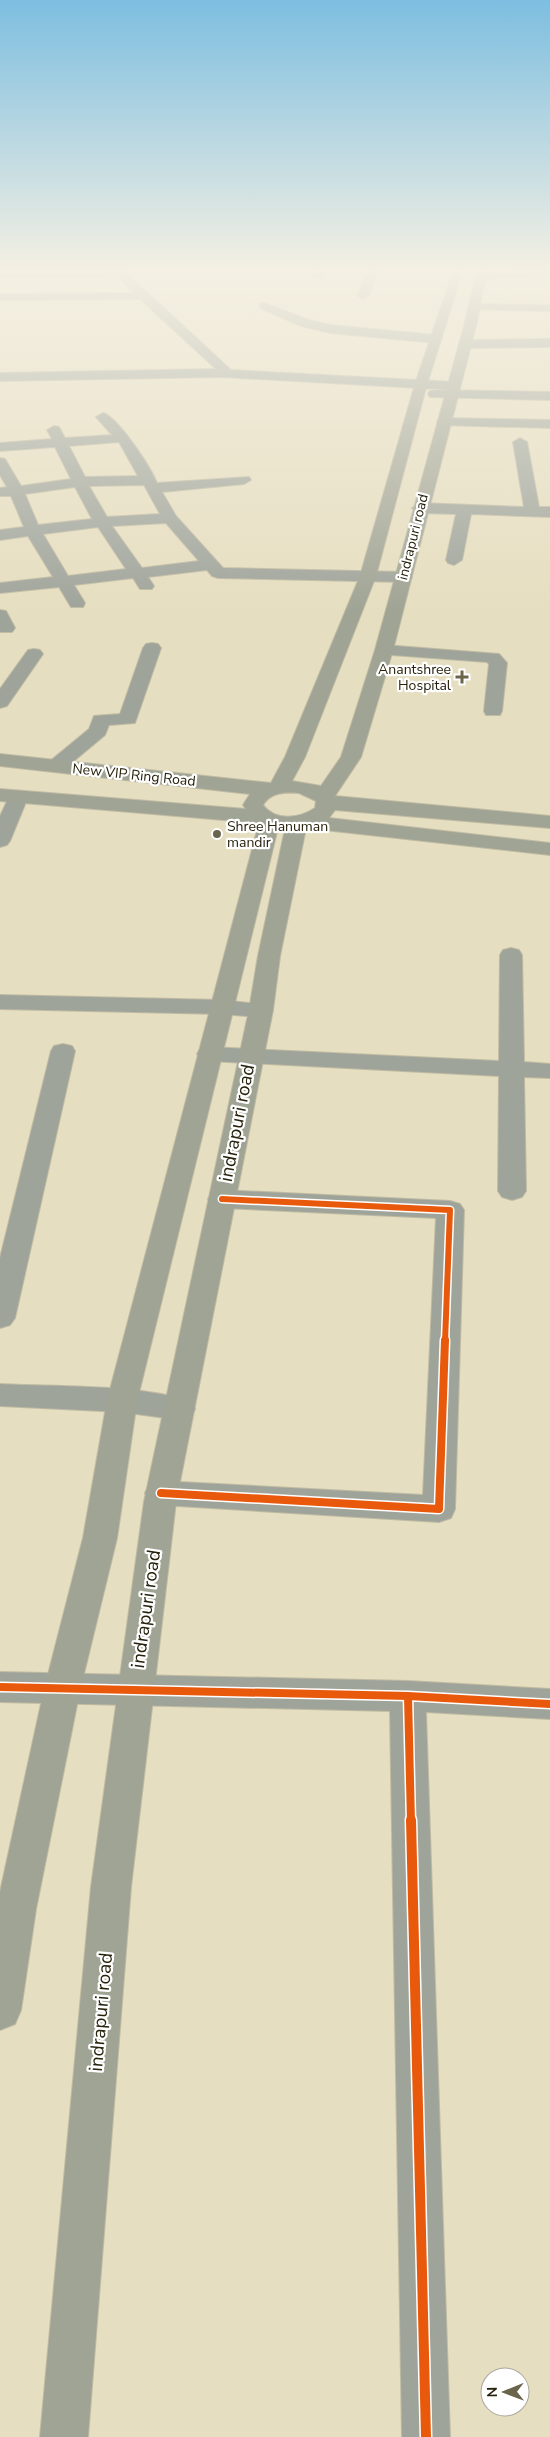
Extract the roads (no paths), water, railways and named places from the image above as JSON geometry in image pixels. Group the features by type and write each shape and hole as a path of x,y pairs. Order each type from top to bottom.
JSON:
{"main road":[{"name":"indrapuri road","path":"0,2010 8,1909 100,1538 122,1401 221,1007 296,758 368,576 421,385"},
{"name":"indrapuri road","path":"280,809 319,816 325,811 326,800 351,757 384,650 420,508 454,385"},
{"name":"New VIP Ring Road","path":"0,760 56,766 280,809 550,849"},
{"path":"280,809 302,787 313,790 326,800 550,822"},
{"name":"New VIP Ring Road","path":"9,796 280,809"},
{"name":"indrapuri road","path":"64,2437 111,1887 135,1690 162,1493 250,1056 261,1010 269,956 280,809"}],"street":[{"path":"368,385 550,396"},
{"path":"102,417 124,438 170,518 218,573 404,577"},
{"path":"444,422 550,424"},
{"path":"54,430 102,522 148,589"},
{"path":"0,447 124,438"},
{"path":"520,442 532,511"},
{"path":"0,462 8,491 78,603"},
{"path":"8,491 80,482 151,484 244,480"},
{"path":"420,508 550,512"},
{"path":"454,560 465,509"},
{"path":"0,535 102,522 170,518"},
{"path":"0,588 211,565"},
{"path":"56,766 98,731 101,720 128,720 152,648"},
{"path":"384,650 487,657 496,660 498,663 493,711"},
{"path":"0,702 34,654"},
{"path":"0,841 9,796"},
{"path":"511,956 512,1191"},
{"path":"0,1026 4,1002 221,1007 261,1010"},
{"path":"0,1318 63,1051"},
{"path":"209,1054 550,1071"},
{"path":"162,1493 439,1509 450,1210 222,1198"},
{"path":"0,1395 122,1401 180,1409"},
{"path":"0,1687 62,1690 408,1696 550,1704"},
{"path":"408,1696 426,2437"}],"place":[{"name":"Anantshree Hospital","path":"462,677"},
{"name":"Shree Hanuman mandir","path":"217,834"}]}
